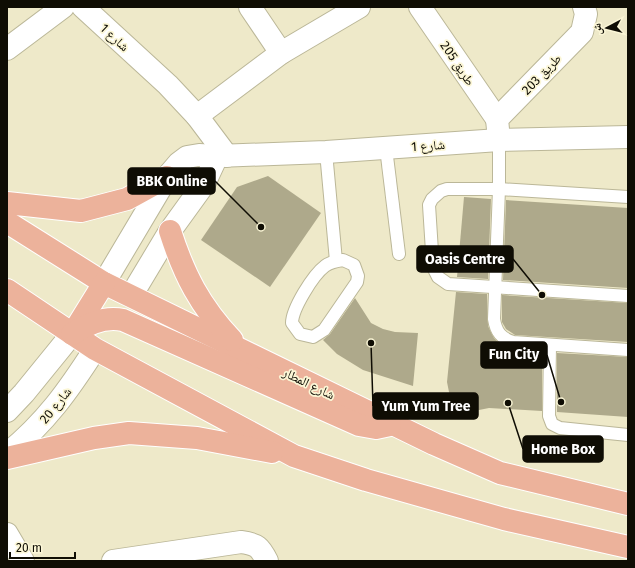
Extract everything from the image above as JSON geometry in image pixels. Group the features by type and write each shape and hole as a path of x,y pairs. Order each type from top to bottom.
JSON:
{"main road":[{"path":"7,203 81,211 128,199 167,177"},
{"name":"شارع المطار","path":"7,222 104,283 393,424 500,473 628,504"},
{"path":"170,231 180,262 193,291 215,322 241,349"},
{"path":"72,334 104,283"},
{"path":"7,290 95,348 294,456"},
{"path":"95,348 131,296"},
{"path":"72,334 94,322 117,318 130,322 359,425 376,428 393,424"},
{"path":"7,458 94,438 130,433 197,438 294,456 366,480 504,519 628,547"}],"street":[{"path":"7,49 63,7"},
{"name":"شارع 1","path":"83,7 168,85 197,116 222,156"},
{"path":"250,7 281,53"},
{"name":"طريق 205","path":"420,7 498,130"},
{"name":"طريق 203","path":"498,130 582,32 586,14 584,7"},
{"path":"197,116 281,53 351,9"},
{"name":"شارع 1","path":"104,283 167,177 178,163 187,157 199,155 222,156 386,148 498,130 628,137"},
{"path":"131,296 170,231 222,156"},
{"path":"7,411 24,393 72,334"},
{"name":"شارع 20","path":"7,454 26,438 51,413 72,385 95,348"},
{"path":"7,534 23,561"},
{"path":"113,561 241,542 260,548 268,561"}],"lane":[{"path":"498,130 499,189 494,319 495,328 499,335 513,342 628,350"},
{"path":"386,148 399,254"},
{"path":"326,152 336,261"},
{"path":"628,197 499,189 447,189 436,194 429,205 433,267 438,278 448,284 628,296"},
{"path":"336,261 349,261 354,265 358,276 357,282 324,330 313,337 300,334 292,323 294,310 320,271 336,261"},
{"path":"550,345 549,416 552,424 560,428 628,435"}],"building":[{"path":"268,176 321,213 270,287 201,240 237,187"},
{"path":"464,197 491,199 488,279 457,277"},
{"path":"506,200 628,208 628,288 503,280"},
{"path":"456,292 487,294 488,326 494,338 501,345 512,349 542,352 542,411 489,408 474,411 460,407 450,397 447,382"},
{"path":"502,295 628,303 628,342 515,335 506,329 502,322"},
{"path":"355,298 371,323 383,329 395,332 418,333 413,386 363,370 337,354 323,340 330,334"},
{"path":"557,353 628,357 628,417 557,412"}],"place":[{"name":"BBK Online","path":"261,227"},
{"name":"Oasis Centre","path":"542,295"},
{"name":"Yum Yum Tree","path":"371,343"},
{"name":"Fun City","path":"561,402"},
{"name":"Home Box","path":"508,403"}]}
